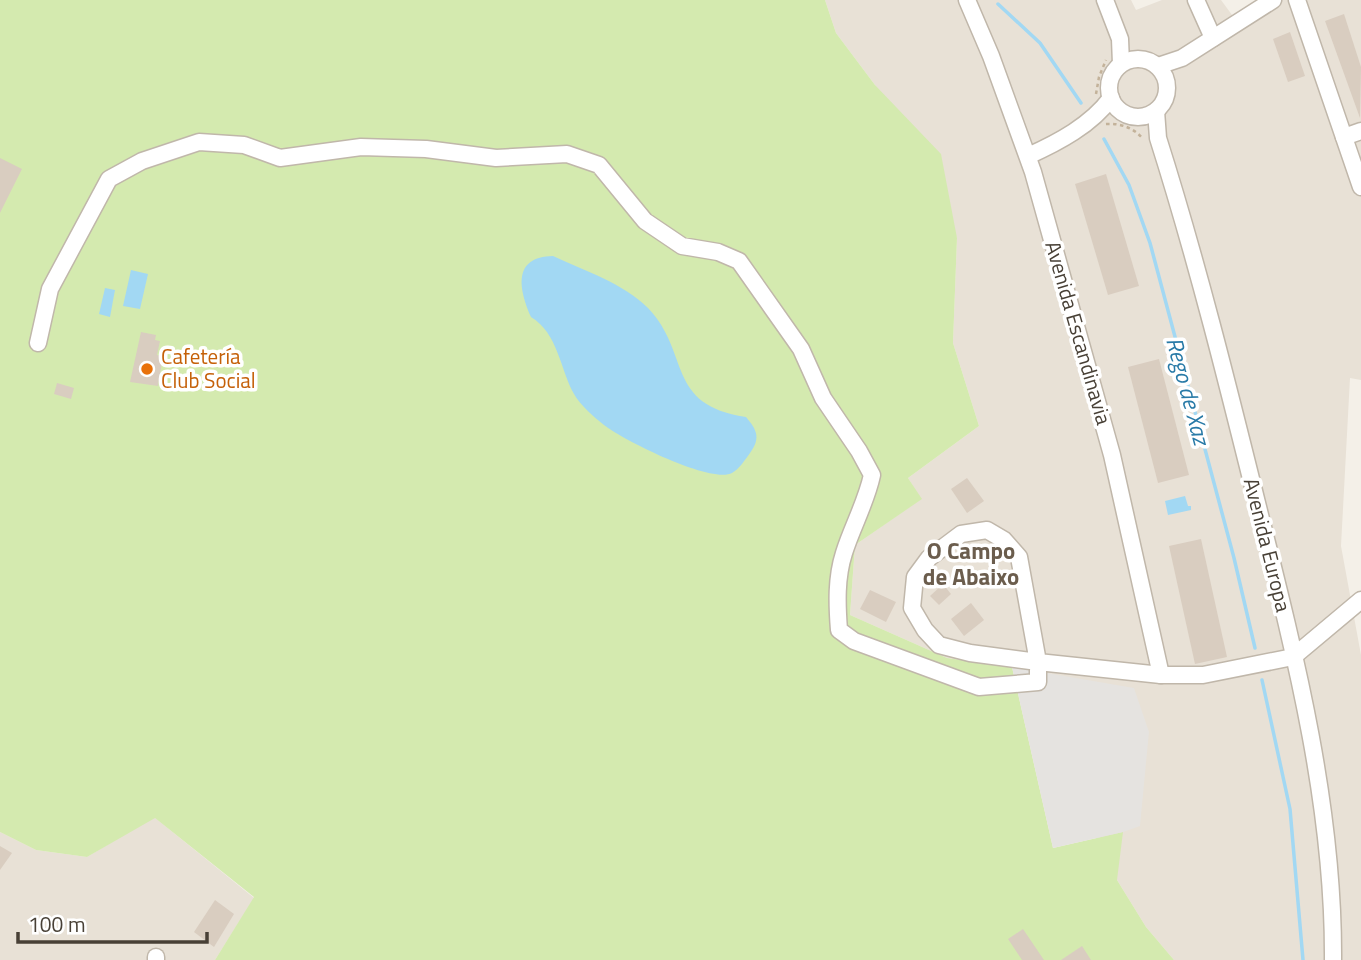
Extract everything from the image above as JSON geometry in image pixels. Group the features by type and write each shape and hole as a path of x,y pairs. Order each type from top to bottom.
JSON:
{"street":[{"name":"Avenida Escandinavia","path":"967,0 1028,156 1112,455 1161,675"},
{"path":"1105,0 1129,62"},
{"path":"1196,0 1213,38"},
{"path":"1162,72 1273,0"},
{"path":"1297,0 1361,187"},
{"path":"1148,60 1162,72 1168,88 1165,99 1149,113 1131,116 1116,104 1111,79 1114,71 1129,62 1148,60"},
{"path":"1028,156 1048,147 1116,104"},
{"name":"Avenida Europa","path":"1149,113 1152,141 1221,358 1310,730 1325,820 1333,922 1333,960"},
{"path":"1344,137 1361,131"},
{"path":"38,343 50,289 109,179 142,161 199,142 244,145 280,158 360,147 426,149 496,159 567,154 599,165 645,221 682,246 718,252 739,261 802,349 822,398 859,451 872,475 867,498 843,555 836,596 839,630 854,641 979,687 1038,682 1038,662 1019,557 1004,540 987,530 961,534 929,558 915,577 912,608 925,630 939,645 970,653 1038,662 1161,675 1203,675 1293,657 1361,600"}],"path":[{"path":"1108,52 1098,76 1098,113 1152,141"}],"shaded area":[{"path":"825,0 1131,0 1136,10 1162,0 1221,0 1235,19 1269,0 1361,0 1361,380 1350,378 1341,546 1361,655 1361,960 1174,960 1146,927 1117,880 1012,667 947,658 850,615 855,545 921,499 908,478 979,426 953,343 957,238 875,85 836,33"},
{"path":"1012,667 1134,688 1149,732 1140,826 1053,848"},
{"path":"154,817 254,898 215,960 0,960 0,832 36,850 87,857"}],"green space":[{"path":"0,0 825,0 836,33 875,85 941,154 957,238 953,343 979,426 908,478 922,499 855,545 850,615 947,658 1012,667 1053,848 1123,832 1117,880 1146,927 1174,960 215,960 254,897 155,818 87,857 36,850 0,832"}],"water":[{"path":"553,256 603,278 638,299 661,325 691,389 703,401 720,411 746,417 755,430 756,438 753,448 737,469 721,475 667,459 614,432 596,419 580,402 569,384 553,342 540,324 531,317 522,286 525,268 531,262"},
{"path":"131,270 148,274 140,309 123,306"},
{"path":"105,288 115,290 110,317 99,314"},
{"path":"1185,496 1191,510 1168,515 1165,501"}],"building":[{"path":"1344,14 1361,67 1360,118 1325,21"},
{"path":"1290,32 1305,76 1288,82 1273,39"},
{"path":"0,158 22,169 0,213"},
{"path":"1106,174 1139,286 1108,295 1075,184"},
{"name":"Cafetería Club Social","path":"141,332 156,335 155,340 160,341 157,355 163,356 158,386 130,382"},
{"path":"1159,359 1189,475 1158,483 1128,367"},
{"path":"57,383 74,388 71,399 54,394"},
{"path":"967,478 984,501 967,513 951,489"},
{"path":"1201,539 1227,657 1195,664 1169,546"},
{"path":"943,584 951,594 939,605 930,596"},
{"path":"870,590 896,602 886,622 860,609"},
{"path":"971,603 984,620 964,636 951,619"},
{"path":"0,846 12,853 0,870"},
{"path":"215,900 234,914 214,947 194,932"},
{"path":"1023,929 1044,960 1022,960 1008,939"},
{"path":"1082,946 1091,960 1061,960"}],"waterway":[{"name":"Rego de Xaz","path":"998,4 1040,43 1081,103"},
{"name":"Rego de Xaz","path":"1104,139 1129,185 1150,243 1234,558 1255,648"},
{"name":"Rego de Xaz","path":"1262,680 1290,809 1303,960"}],"place":[{"name":"Cafetería Club Social","path":"147,369"}],"district":[{"name":"O Campo de Abaixo","path":"971,564"}]}
